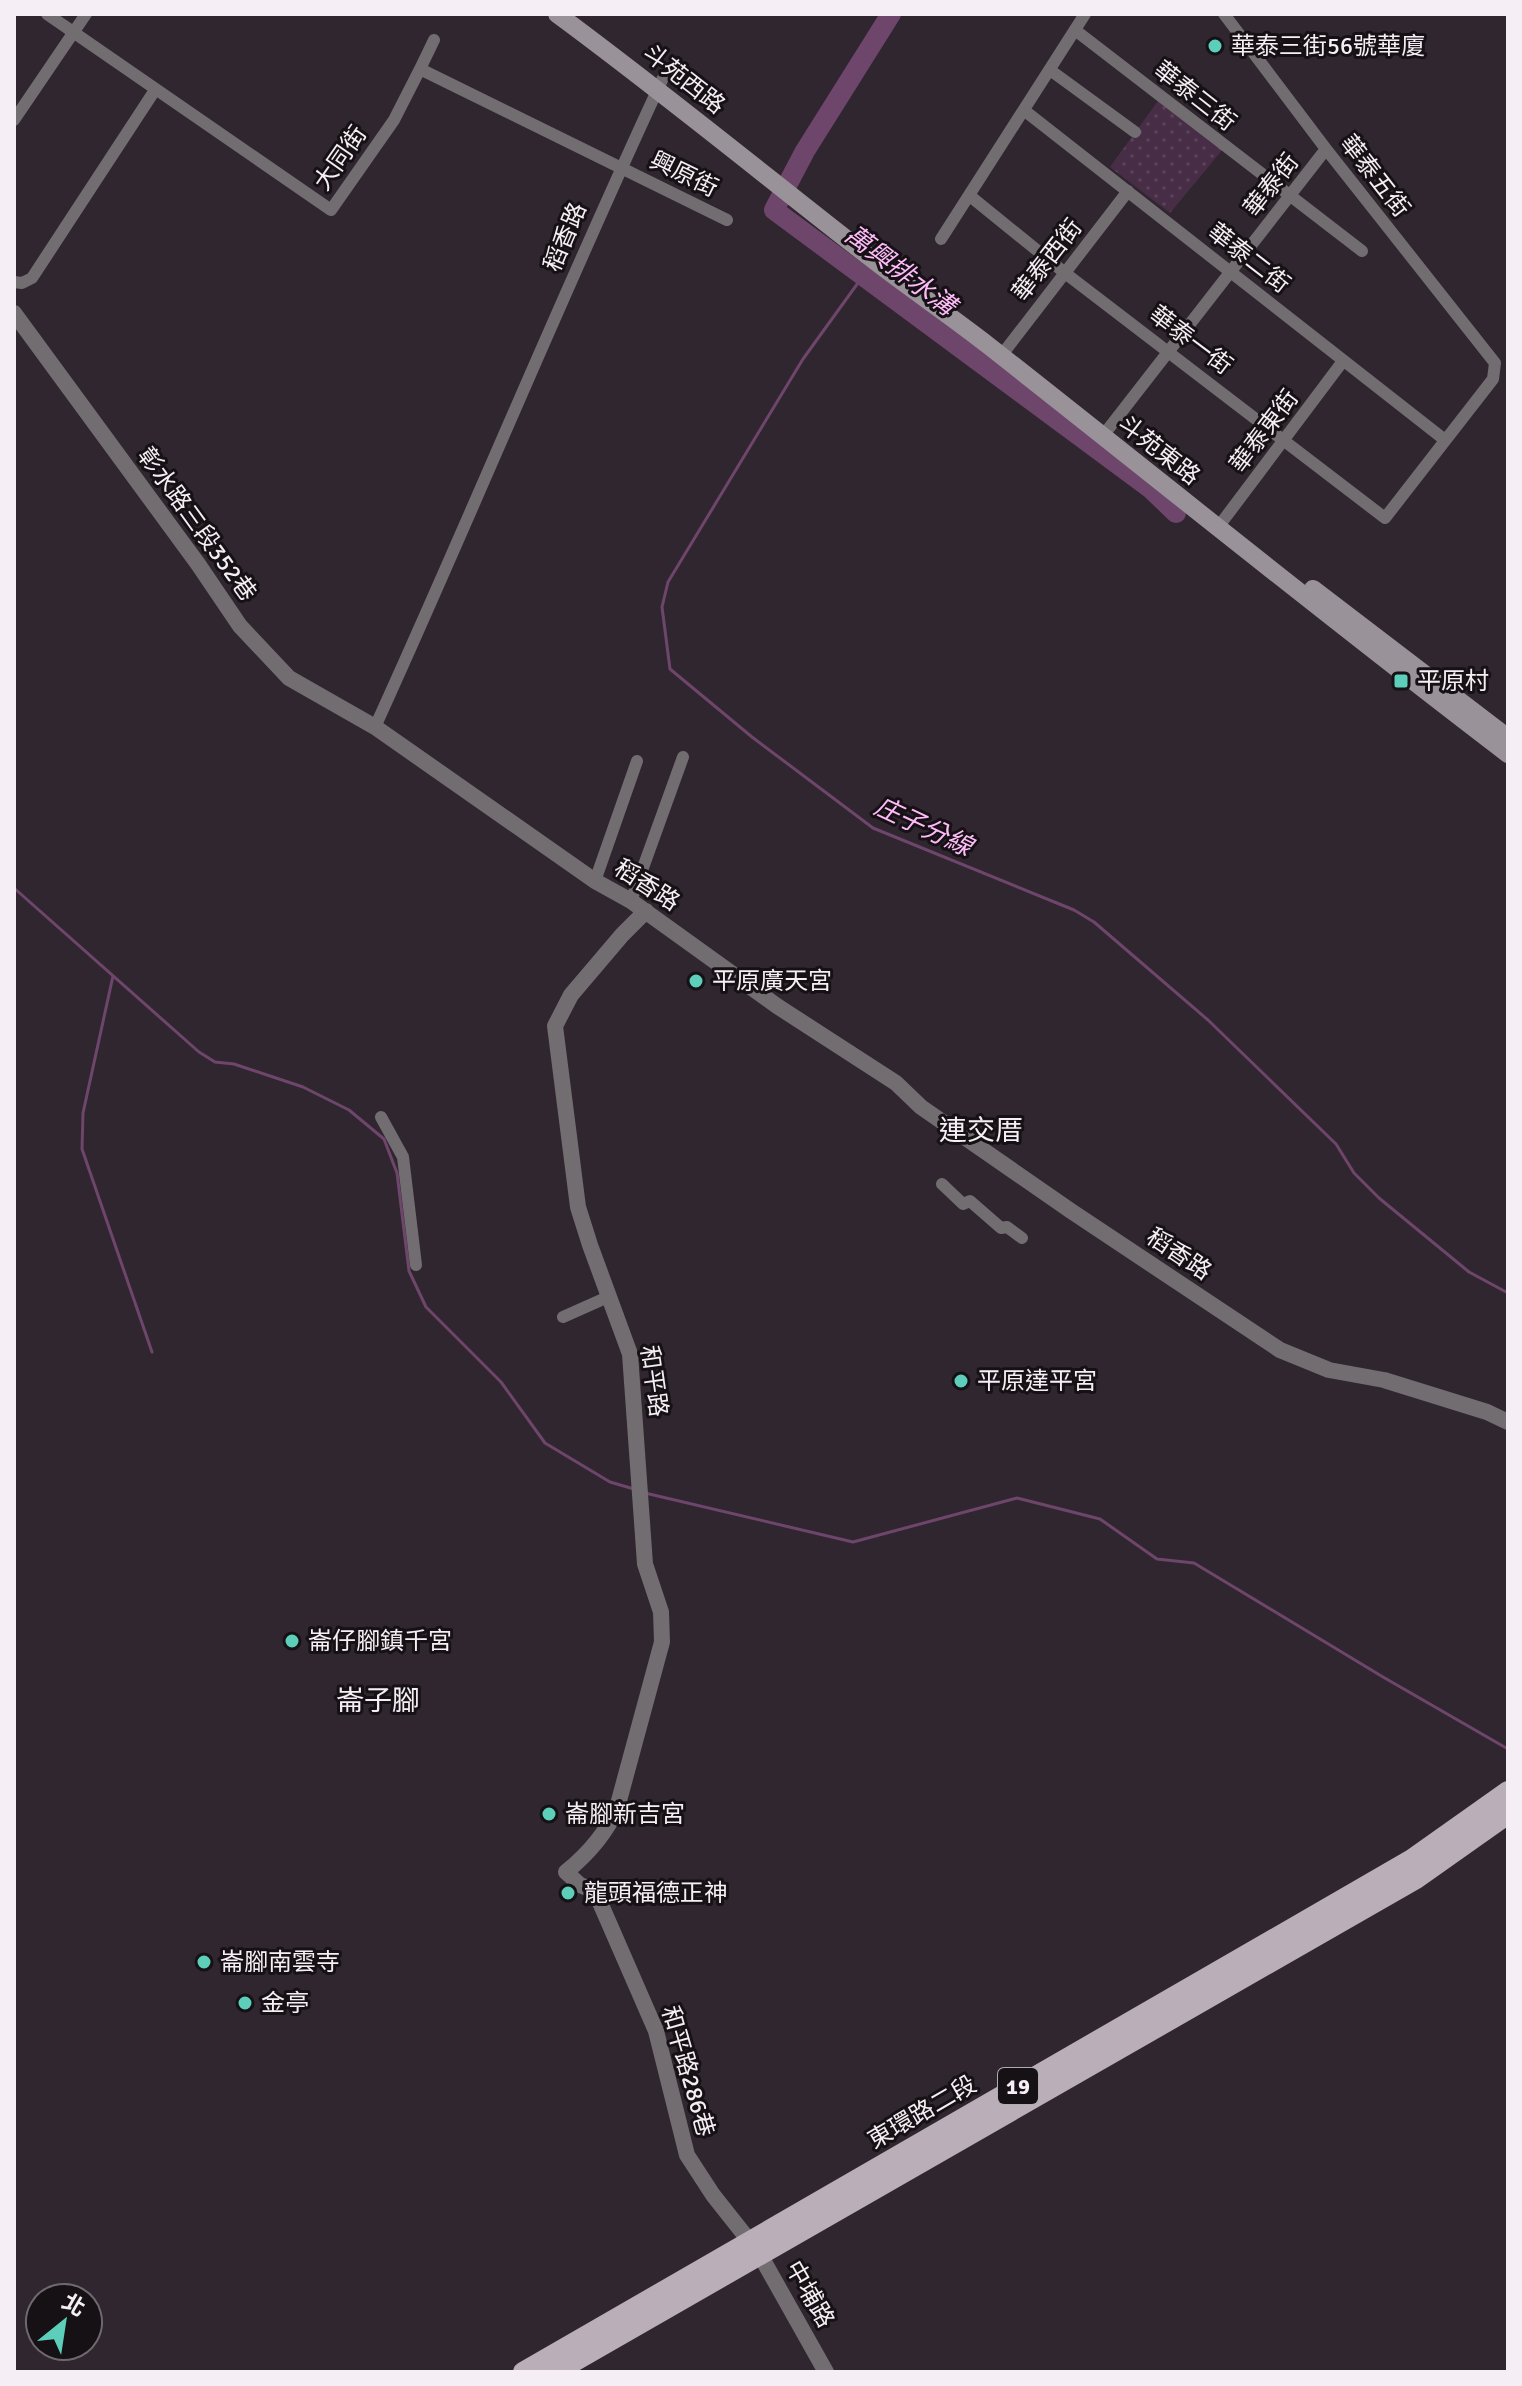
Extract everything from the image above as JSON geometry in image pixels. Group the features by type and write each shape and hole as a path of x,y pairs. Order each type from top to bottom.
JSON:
{"main road":[{"name":"斗苑西路","path":"557,14 661,83"},
{"name":"斗苑西路","path":"576,14 782,180"},
{"name":"斗苑東路","path":"782,180 1222,523 1508,738"},
{"name":"斗苑東路","path":"1222,523 1322,612 1508,754"},
{"name":"東環路二段","path":"556,2372 754,2247 1412,1859 1508,1791"},
{"name":"東環路二段","path":"523,2372 1416,1879 1508,1814"}],"street":[{"name":"大同街","path":"47,14 331,210 394,120 420,69"},
{"path":"14,120 86,14"},
{"path":"941,239 1085,14"},
{"name":"華泰五街","path":"1224,14 1495,363 1493,379 1445,440"},
{"name":"華泰三街","path":"1075,30 1362,251"},
{"path":"434,40 420,69 621,168"},
{"path":"1050,70 1135,132"},
{"name":"稻香路","path":"661,83 375,727 595,881 646,911 777,1006 896,1083 921,1107 1071,1211 1280,1350 1329,1370 1384,1380 1487,1412 1508,1422"},
{"path":"14,282 22,283 32,278 155,90"},
{"name":"華泰二街","path":"1025,111 1445,440"},
{"name":"華泰街","path":"1105,432 1326,149"},
{"name":"興原街","path":"621,168 727,220"},
{"name":"華泰西街","path":"1004,352 1128,191"},
{"name":"華泰一街","path":"970,196 1065,273 1385,518 1445,440"},
{"name":"彰水路三段352巷","path":"14,313 240,626 289,678 375,727"},
{"name":"華泰東街","path":"1222,523 1343,361"},
{"path":"631,901 683,757"},
{"path":"595,881 637,761"},
{"name":"和平路","path":"566,1872 595,1844 617,1808 662,1642 661,1612 645,1564 630,1354 578,1207 555,1026 571,995 646,911"},
{"path":"381,1117 403,1157 416,1265"},
{"path":"942,1184 963,1204 970,1201 1001,1228 1007,1227 1022,1238"},
{"path":"563,1317 608,1297"},
{"name":"和平路286巷","path":"566,1872 580,1885 595,1891 656,2031 687,2155 713,2195 754,2247"},
{"name":"中埔路","path":"754,2247 826,2372"}],"shaded area":[{"path":"1158,101 1223,149 1170,213 1110,167"}],"waterway":[{"name":"萬興排水溝","path":"891,14 805,151 774,210 1151,489 1176,513"},
{"name":"庄子分線","path":"863,276 803,359 668,582 662,607 670,669 752,737 873,828 1074,910 1094,922 1208,1020 1336,1144 1354,1173 1379,1198 1469,1272 1508,1293"},
{"path":"14,888 199,1052 215,1062 234,1064 303,1087 349,1110 384,1139 397,1173 409,1271 426,1307 501,1382 545,1443 610,1482 634,1489"},
{"path":"113,976 83,1113 82,1149 152,1352"},
{"path":"645,1493 853,1542 1017,1498 1100,1519 1157,1559 1194,1563 1508,1749"}],"place":[{"name":"華泰三街56號華廈","path":"1215,46"},
{"name":"平原村","path":"1401,681"},
{"name":"平原廣天宮","path":"696,981"},
{"name":"平原達平宮","path":"961,1381"},
{"name":"崙仔腳鎮千宮","path":"292,1641"},
{"name":"崙腳新吉宮","path":"549,1814"},
{"name":"龍頭福德正神","path":"568,1893"},
{"name":"崙腳南雲寺","path":"204,1962"},
{"name":"金亭","path":"245,2003"}],"district":[{"name":"連交厝","path":"981,1131"},
{"name":"崙子腳","path":"378,1701"}]}
